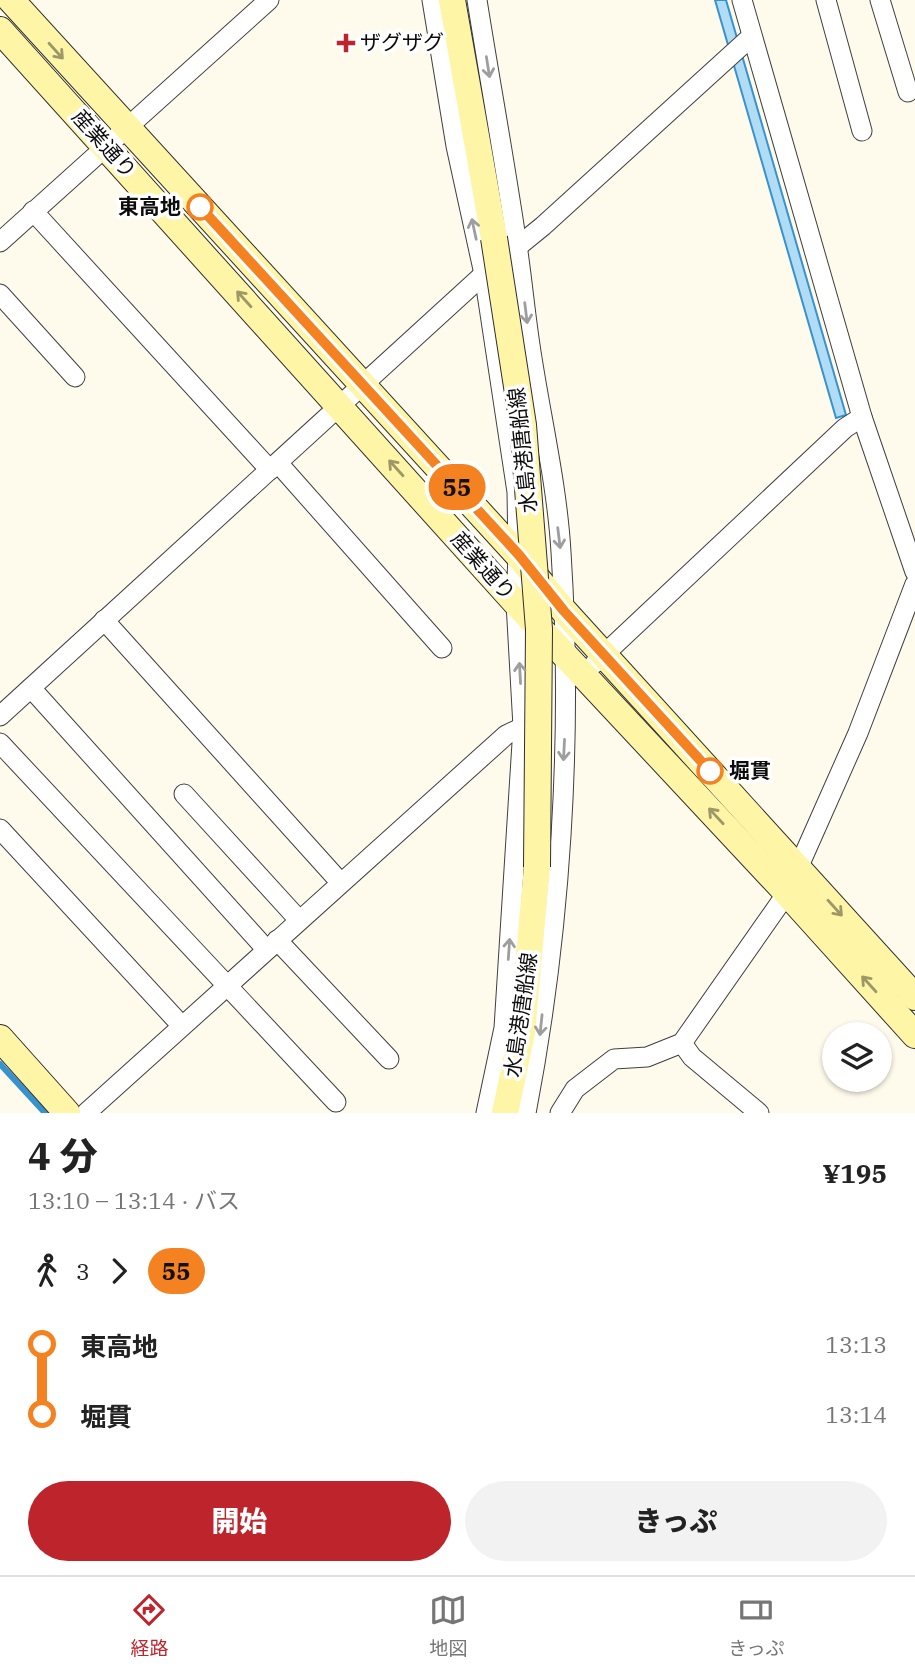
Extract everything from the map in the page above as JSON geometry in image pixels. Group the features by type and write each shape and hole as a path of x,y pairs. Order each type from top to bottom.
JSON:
{"street":[{"name":"産業通り","path":"11,0 365,385 519,555 564,611 915,997"},
{"path":"0,242 269,0"},
{"path":"432,0 456,146 484,274 517,492 519,555 516,603 523,727 504,1028 486,1113"},
{"name":"水島港唐船線","path":"452,0 506,241 539,629 537,867 522,1032 505,1113"},
{"path":"477,0 506,241 561,548 564,611 572,673 549,951 539,1042 526,1113"},
{"path":"741,0 862,417 915,572"},
{"path":"826,0 862,131"},
{"path":"880,0 908,92"},
{"name":"産業通り","path":"0,30 341,406 516,603 572,673 787,893 915,1035"},
{"path":"0,716 484,274 506,241 542,226 752,36"},
{"path":"33,211 443,648"},
{"path":"0,294 75,377"},
{"path":"86,1113 506,735 523,727 572,673 605,654 845,428 862,417"},
{"path":"560,1113 575,1089 614,1059 647,1057 682,1044 787,893 858,733 915,584"},
{"path":"104,620 340,882"},
{"path":"31,688 271,945 389,1059"},
{"path":"0,743 335,1102"},
{"path":"184,794 299,920"},
{"path":"0,829 182,1026"},
{"path":"0,1038 67,1113"},
{"path":"682,1044 692,1057 758,1113"}],"water":[{"path":"715,0 726,0 846,415 836,418"}],"waterway":[{"path":"0,1064 45,1113"}],"bus line":[{"name":"55","path":"200,207 519,555 564,611 710,771"}],"place":[{"name":"ザグザグ","path":"346,43"},
{"name":"東高地","path":"200,207"},
{"name":"堀貫","path":"710,771"}]}
